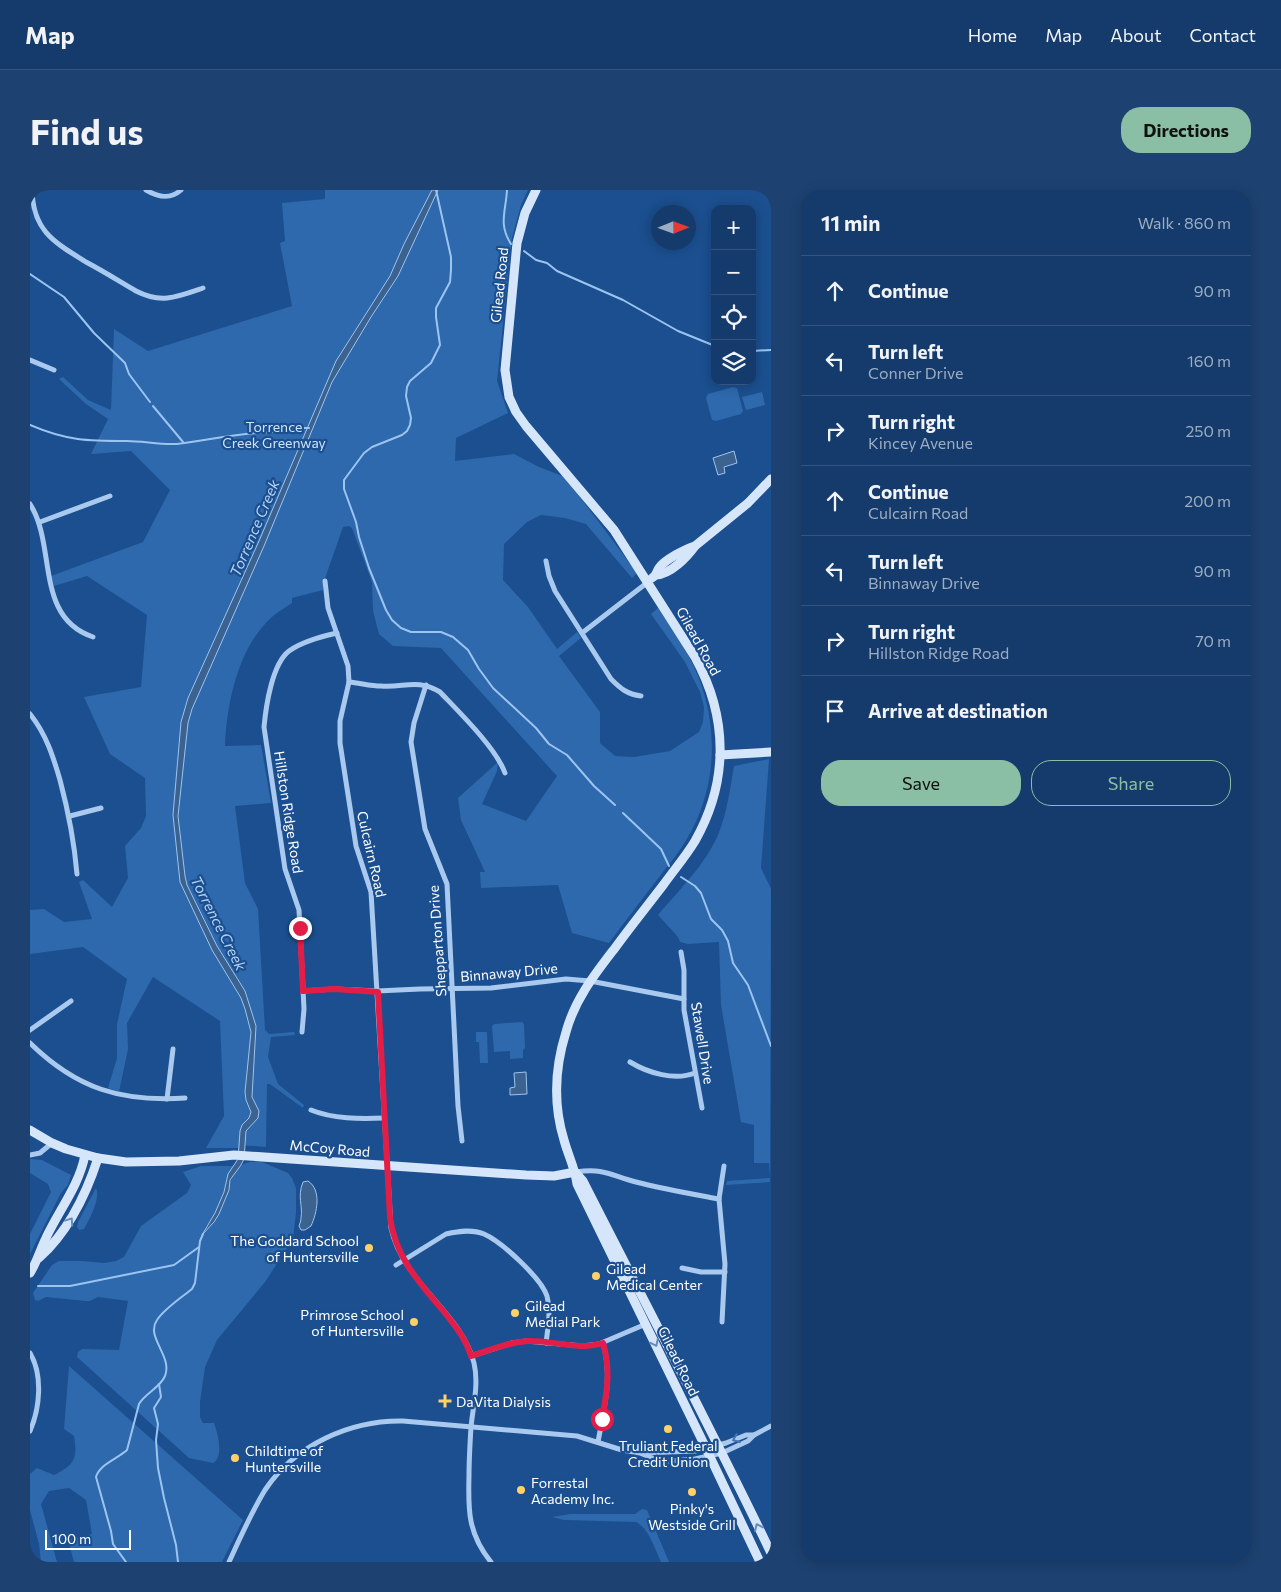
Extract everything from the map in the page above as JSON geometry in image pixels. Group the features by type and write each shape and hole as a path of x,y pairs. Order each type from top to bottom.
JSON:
{"main road":[{"name":"Gilead Road","path":"536,190 524,213 517,243 506,365 506,382 509,397 520,418 602,515 648,581 703,670 715,705 720,755 719,775 713,798 694,842 590,981 570,1020 560,1054 556,1087 559,1122 577,1184 760,1562"},
{"path":"648,581 656,575 664,575 689,554 695,546 748,503 771,479"},
{"path":"720,755 771,752"},
{"name":"McCoy Road","path":"30,1130 52,1143 85,1155 126,1162 150,1163 234,1155 554,1176 575,1172"},
{"path":"30,1273 39,1258 46,1238 66,1204 83,1166 85,1155"},
{"path":"39,1258 54,1245 80,1207 98,1158"},
{"name":"Gilead Road","path":"575,1172 583,1181 720,1449 771,1554"},
{"path":"743,1527 765,1562"}],"street":[{"path":"32,190 36,218 51,239 136,291 145,296 164,299 203,288"},
{"path":"146,190 157,196 165,197 175,195 181,190"},
{"path":"30,360 54,370"},
{"path":"40,522 110,496"},
{"path":"30,504 40,522 48,574 55,599 70,624 77,631 93,637"},
{"path":"546,561 552,585 611,679 629,694 641,696"},
{"name":"Culcairn Road","path":"324,581 328,608 348,666 349,682 340,721 340,743 356,846 371,892 391,1228 393,1238 403,1260 458,1330 468,1346 474,1364 476,1382 471,1427 469,1512 476,1540 490,1562"},
{"path":"582,633 648,581"},
{"name":"Hillston Ridge Road","path":"302,1032 304,1009 299,910 287,876 279,834 264,727 265,714 275,673 283,657 289,651 306,642 336,633"},
{"path":"349,682 382,686 409,683 426,685 440,692 490,748 502,764 505,773"},
{"name":"Shepparton Drive","path":"426,685 414,724 411,742 425,830 446,884 462,1141"},
{"path":"30,714 48,743 70,816 77,874"},
{"path":"70,816 102,808"},
{"name":"Stawell Drive","path":"681,952 684,970 684,1010 702,1108"},
{"name":"Binnaway Drive","path":"303,991 334,989 378,992 491,988 566,979 590,981 684,999"},
{"path":"30,1030 71,1001"},
{"path":"30,1044 56,1065 96,1088 126,1097 144,1099 185,1098"},
{"path":"167,1099 173,1049"},
{"path":"630,1062 651,1071 673,1076 695,1073"},
{"path":"311,1110 324,1115 341,1117 384,1118"},
{"path":"30,1154 40,1153 52,1143"},
{"path":"722,1322 725,1272 720,1199 724,1166"},
{"name":"McCoy Road","path":"575,1172 601,1171 635,1182 720,1199"},
{"path":"396,1266 446,1234 456,1231 475,1232 490,1237 538,1279 543,1288 549,1308 546,1342"},
{"path":"682,1268 701,1272 725,1272"},
{"path":"471,1356 512,1343 531,1341 583,1346 603,1343 646,1324"},
{"path":"598,1442 608,1381 608,1365 603,1343"},
{"path":"30,1353 35,1361 38,1373 38,1393 30,1431"},
{"path":"229,1562 270,1483 299,1454 323,1439 347,1429 384,1421 403,1421 577,1436 622,1450 640,1453 708,1453 720,1449 746,1435 754,1435"},
{"path":"640,1453 657,1460 670,1460 708,1453 748,1441 754,1435 771,1426"}],"green space":[{"name":"Torrence Creek Greenway","path":"325,190 528,190 521,205 512,238 497,381 508,413 456,438 455,461 514,454 539,467 565,477 637,573 632,578 586,524 565,518 541,515 527,522 504,544 503,580 528,607 557,649 577,632 581,638 559,656 600,712 600,743 615,756 634,757 670,751 699,732 703,722 704,707 700,692 685,662 651,614 658,608 687,653 706,699 712,748 710,773 705,797 697,820 685,842 609,943 572,933 558,885 481,888 480,872 485,872 461,820 458,798 498,762 497,771 482,804 526,821 557,776 441,648 393,646 379,634 373,611 372,582 352,528 349,526 343,527 323,584 323,590 292,598 292,603 273,616 251,643 237,676 228,711 226,729 225,746 261,745 271,803 235,806 245,883 258,909 265,1030 269,1034 294,1032 295,1035 271,1037 268,1057 278,1084 304,1105 303,1108 270,1084 267,1084 266,1147 240,1145 240,1148 206,1148 224,1116 220,1021 153,977 127,1023 128,1049 119,1092 108,1088 117,1058 117,1024 127,979 83,947 30,954 30,910 44,909 64,922 92,919 79,882 83,880 112,907 128,878 125,846 141,828 146,816 145,778 110,754 84,697 141,687 147,615 87,576 54,586 51,576 143,542 170,490 131,451 91,454 108,419 86,404 59,379 63,377 88,400 111,410 114,329 148,351 292,306 280,243 285,241 282,203 325,199"},
{"path":"733,387 737,388 743,411 741,414 716,421 712,420 706,398 708,394"},
{"path":"762,392 765,405 746,410 742,397"},
{"path":"769,759 761,868 771,889 770,1199 770,1182 726,1185 727,1181 770,1178 769,1163 754,1163 754,1125 741,1122 721,1005 719,942 688,944 680,942 678,937 658,915 691,877 713,846 724,818 734,766"},
{"path":"522,1022 524,1024 525,1048 523,1050 523,1058 510,1059 510,1051 494,1052 492,1026 494,1024"},
{"path":"476,1032 487,1032 488,1063 480,1063 479,1042 476,1042"},
{"path":"30,1159 42,1160 71,1175 68,1185 61,1193 30,1254 30,1234 51,1192 48,1184 30,1173"},
{"path":"262,1162 288,1173 292,1178 296,1188 293,1239 265,1282 217,1340 205,1367 200,1417 203,1423 214,1423 216,1428 219,1451 213,1463 189,1458 77,1357 78,1352 82,1349 119,1350 128,1301 98,1297 85,1301 46,1297 38,1301 35,1300 33,1293 52,1265 59,1261 104,1263 116,1261 124,1257 141,1226 187,1193 191,1185 183,1172 201,1166 234,1166 228,1178 222,1199 204,1230 222,1209 230,1182 237,1170 246,1163"},
{"path":"96,1188 97,1197 94,1209 84,1229 79,1230 77,1227 78,1222"},
{"path":"69,1366 243,1520 222,1562 74,1562 68,1540 92,1534 86,1500 69,1488 49,1491 41,1504 57,1562 41,1562 39,1544 30,1510 30,1474 37,1468 54,1475 66,1468 75,1456 74,1436 64,1429"},
{"path":"642,1509 647,1510 669,1562 661,1562 645,1529 636,1522 564,1520 552,1517 570,1514 635,1514"}],"shaded area":[{"path":"432,190 438,190 398,276 332,382 264,546 192,709 188,723 178,816 185,876 187,885 217,946 245,991 256,1026 252,1097 259,1111 258,1118 246,1131 244,1159 230,1180 229,1190 219,1214 202,1235 215,1213 224,1192 228,1174 238,1159 240,1131 251,1112 245,1092 251,1032 241,998 212,950 180,882 173,815 181,722 188,698 259,541 336,361 390,276"},
{"path":"734,451 737,463 724,467 725,473 718,475 713,458"},
{"path":"526,1072 527,1094 510,1095 510,1088 515,1087 514,1073"},
{"path":"308,1181 315,1190 317,1202 311,1226 301,1230 299,1226 301,1220 300,1192 303,1182"}],"waterway":[{"path":"436,190 451,257 450,282 436,308 440,345 431,363 410,381 407,387 406,396 411,418 407,431 402,435 372,447 364,453 344,480 344,489 369,568 392,620 401,628 411,632 441,632 453,637 468,650 493,688 536,728 549,744 567,755 594,786 615,805"},
{"path":"507,190 504,224 511,244"},
{"path":"524,251 536,260 547,263 557,271 623,300 678,331 711,344"},
{"path":"30,274 64,297 94,333 125,363 129,374 150,402"},
{"path":"756,351 771,350"},
{"path":"153,406 183,442"},
{"path":"30,425 55,434 78,439 171,444 272,432"},
{"path":"282,432 294,428 309,428"},
{"path":"623,813 661,849 669,866"},
{"path":"681,877 695,886 701,893 711,919 722,930 728,941 733,963 748,985 771,1046"},
{"name":"Torrence Creek","path":"126,1562 113,1544 96,1477 105,1465 127,1450 139,1404 160,1384 165,1376 165,1361 156,1340 154,1326 157,1320 173,1303 192,1289 195,1283 200,1241 203,1234"},
{"path":"38,1286 70,1286 174,1265 199,1247"},
{"path":"159,1384 161,1397 154,1408 158,1424 156,1440 158,1468 176,1545 178,1562"}],"place":[{"name":"The Goddard School of Huntersville","path":"369,1248"},
{"name":"Gilead Medical Center","path":"596,1276"},
{"name":"Gilead Medial Park","path":"515,1313"},
{"name":"Primrose School of Huntersville","path":"414,1322"},
{"name":"DaVita Dialysis","path":"445,1401"},
{"name":"Truliant Federal Credit Union","path":"668,1429"},
{"name":"Childtime of Huntersville","path":"235,1458"},
{"name":"Forrestal Academy Inc.","path":"521,1490"},
{"name":"Pinky's Westside Grill","path":"692,1492"}],"route":[{"path":"300,928 303,991 334,989 378,992 390,1218 393,1238 403,1260 458,1330 468,1346 471,1356 512,1343 526,1341 583,1346 603,1343 607,1356 608,1381 602,1419"}]}
